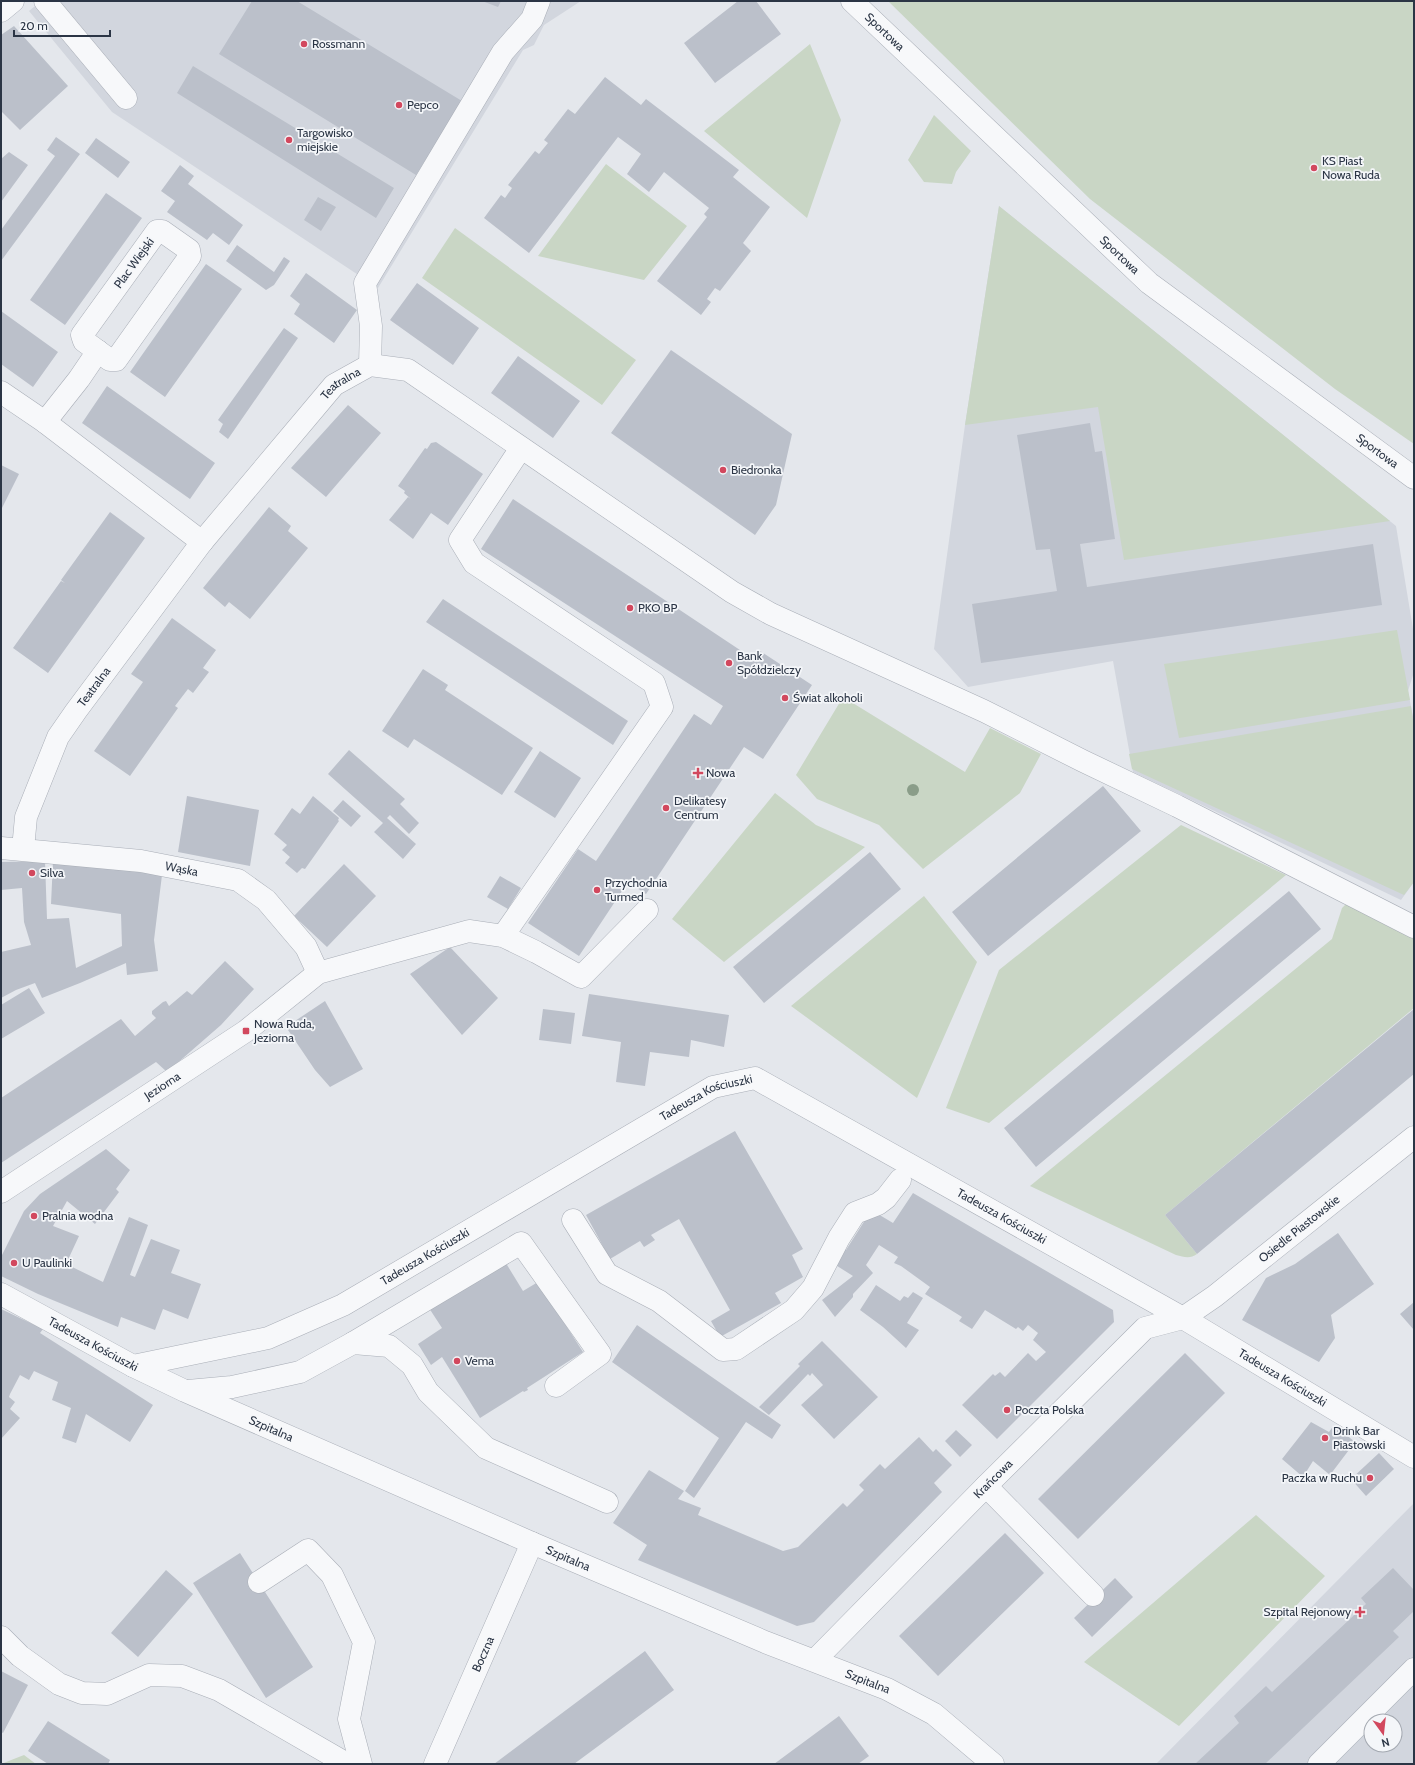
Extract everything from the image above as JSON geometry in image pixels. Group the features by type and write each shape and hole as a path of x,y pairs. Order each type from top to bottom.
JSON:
{"street":[{"path":"1,10 13,1"},
{"path":"45,1 126,98"},
{"path":"370,365 371,326 365,283 503,52 532,19 539,1"},
{"name":"Sportowa","path":"852,1 1149,283 1414,478"},
{"name":"Plac Wiejski","path":"157,231 162,231 189,250 190,256 116,360 110,360 98,352 84,341 82,335 157,231"},
{"path":"45,422 98,352"},
{"name":"Teatralna","path":"23,849 26,817 58,736 202,542 334,385 370,365 408,370 732,592 771,614 984,711 1082,761 1177,806 1414,927"},
{"path":"1,392 45,422 202,542"},
{"path":"503,936 662,707 654,683 474,563 460,540 521,448"},
{"name":"Wąska","path":"1,848 140,861 238,880 266,900 306,947 318,973"},
{"path":"318,973 469,931 503,936 581,977 647,910"},
{"name":"Jeziorna","path":"1,1192 246,1031 318,973"},
{"name":"Tadeusza Kościuszki","path":"1,1294 133,1366 268,1338 343,1305 713,1087 755,1078 1183,1318 1414,1457"},
{"name":"Osiedle Piastowskie","path":"1183,1318 1216,1296 1414,1137"},
{"path":"572,1220 607,1274 659,1301 723,1350 736,1349 794,1310 813,1288 839,1238 855,1213 878,1204 886,1198 900,1180"},
{"path":"185,1391 232,1387 300,1372 353,1343 521,1243 600,1354 556,1386"},
{"name":"Krańcowa","path":"815,1660 986,1486 1145,1328 1183,1318"},
{"path":"353,1343 389,1346 412,1364 428,1392 486,1448 607,1502"},
{"name":"Szpitalna","path":"133,1366 185,1391 532,1543 765,1642 887,1689 934,1714 993,1764"},
{"path":"986,1486 1093,1594"},
{"name":"Boczna","path":"435,1764 532,1543"},
{"path":"259,1582 308,1550 332,1575 364,1642 349,1719 361,1764"},
{"path":"1,1637 20,1656 59,1684 82,1693 106,1694 149,1674 182,1676 219,1690 347,1764"},
{"path":"1319,1764 1414,1669"}],"shaded area":[{"path":"41,1 581,1 544,25 534,45 523,50 378,288 112,112 29,11"},
{"path":"999,206 1396,526 1414,635 1414,672 1408,691 1414,722 1414,882 1401,900 1133,772 1113,661 968,687 934,649 965,425"},
{"name":"Szpital Rejonowy","path":"1414,1503 1414,1764 1156,1764"}],"green space":[{"path":"888,1 1414,1 1414,444 1335,389 1090,199"},
{"path":"810,44 841,120 807,218 704,131"},
{"path":"934,115 971,151 956,172 952,184 924,182 908,160"},
{"path":"606,164 687,226 644,280 538,256"},
{"path":"999,206 1390,521 1124,560 1098,407 965,425"},
{"path":"455,228 636,360 602,405 422,278"},
{"path":"1397,630 1410,700 1179,738 1164,664"},
{"path":"843,697 965,772 990,728 1041,754 1020,793 923,869 879,825 817,799 796,775"},
{"path":"1411,706 1414,726 1414,882 1404,895 1132,769 1129,754"},
{"path":"775,793 816,825 865,847 724,962 672,919"},
{"path":"1181,825 1286,875 989,1123 946,1108 999,970"},
{"path":"924,896 977,962 917,1098 791,1006"},
{"path":"1349,901 1414,933 1414,1008 1165,1215 1197,1254 1189,1257 1176,1255 1030,1186 1332,939 1342,908"},
{"path":"1256,1515 1325,1576 1179,1726 1084,1662"},
{"path":"24,1755 36,1764 1,1764"}],"building":[{"path":"252,1 297,1 462,101 416,175 219,54"},
{"path":"482,1 501,1 498,7"},
{"path":"738,1 756,1 781,34 715,83 684,43"},
{"path":"14,26 68,86 20,130 1,111 1,35"},
{"path":"193,66 394,188 376,218 177,93"},
{"path":"605,77 641,105 646,99 739,170 733,177 770,207 743,243 751,251 720,291 715,288 707,299 711,302 701,315 657,281 707,217 704,214 709,208 664,172 649,192 627,174 641,154 618,137 529,253 484,218 501,195 505,198 512,188 508,185 535,151 539,154 548,143 544,140 568,109 575,114"},
{"path":"56,137 80,154 1,261 1,230 55,156 47,150"},
{"path":"96,138 130,162 118,178 85,153"},
{"path":"9,152 28,165 1,202 1,159"},
{"path":"180,165 194,176 188,184 243,225 229,245 213,233 207,240 167,212 175,201 161,191"},
{"path":"106,193 142,218 65,325 30,300"},
{"path":"318,197 336,207 321,231 304,220"},
{"path":"237,245 274,272 284,257 290,261 274,285 266,290 226,261"},
{"path":"206,264 242,289 165,397 130,372"},
{"path":"306,273 357,310 334,343 294,314 300,304 290,296"},
{"path":"417,283 479,328 453,365 390,320"},
{"path":"1,311 58,352 33,387 1,364"},
{"path":"284,328 298,338 228,439 219,432 223,424 218,420"},
{"name":"Biedronka","path":"671,350 792,434 776,505 755,535 611,433"},
{"path":"518,356 580,401 553,438 491,393"},
{"path":"107,386 215,463 190,499 82,423"},
{"path":"348,405 381,433 326,497 291,468"},
{"path":"1090,423 1095,452 1102,451 1115,539 1080,544 1087,587 1373,544 1382,605 981,663 972,604 1057,591 1050,549 1036,550 1017,435"},
{"path":"436,442 483,474 448,525 431,513 413,539 389,520 408,497 411,499 404,493 405,491 398,486 425,448 427,449 431,443"},
{"path":"1,465 19,474 1,510"},
{"path":"513,499 755,660 760,651 812,685 763,759 744,747 646,894 628,882 579,956 528,923 578,849 596,861 694,714 711,725 723,706 481,549"},
{"path":"269,507 291,526 288,531 308,548 250,619 229,602 225,607 203,588"},
{"path":"110,512 145,538 48,673 13,648 61,581 65,583 61,580"},
{"path":"443,599 628,721 613,745 426,622"},
{"path":"172,618 216,650 203,668 209,672 193,693 188,689 175,706 178,708 130,776 94,751 143,682 131,674"},
{"path":"423,669 448,685 445,690 533,748 502,795 414,739 408,748 382,731"},
{"path":"349,750 405,799 400,804 419,823 409,834 390,815 387,818 416,844 403,859 374,832 383,823 328,774"},
{"path":"540,751 581,778 555,818 514,792"},
{"path":"1103,786 1141,831 988,956 952,912"},
{"path":"187,796 259,810 250,866 178,852"},
{"path":"313,796 339,818 339,821 305,869 302,868 297,873 285,863 290,857 282,850 287,845 274,834 292,808 300,814"},
{"path":"343,800 361,816 351,827 333,811"},
{"path":"870,852 901,889 764,1003 733,967"},
{"path":"45,861 47,919 69,918 76,968 122,946 121,914 51,904 53,861 162,875 154,940 158,971 127,975 126,963 42,998 35,983 16,990 1,998 1,952 31,945 24,922 22,888 1,890 1,862"},
{"path":"344,864 376,896 327,947 294,916"},
{"path":"500,876 521,888 508,909 487,897"},
{"path":"1289,891 1321,929 1036,1167 1004,1128"},
{"path":"450,947 498,998 462,1035 410,974"},
{"path":"225,961 254,989 221,1025 167,1072 156,1062 1,1163 1,1098 121,1019 135,1036 156,1018 152,1014 152,1011 166,1001 169,1006 187,991 192,995"},
{"path":"29,988 45,1013 1,1039 1,1005"},
{"path":"589,994 729,1015 724,1047 691,1040 689,1057 650,1052 645,1086 616,1082 621,1042 582,1036"},
{"path":"325,1001 363,1069 330,1087 315,1070 286,1027"},
{"path":"543,1009 575,1013 571,1044 539,1040"},
{"path":"1414,1009 1414,1074 1197,1254 1165,1215"},
{"path":"735,1131 803,1249 792,1255 803,1277 775,1293 781,1303 720,1337 711,1321 730,1310 679,1219 651,1235 655,1240 644,1247 640,1241 610,1259 586,1215"},
{"path":"106,1149 130,1170 116,1189 119,1192 95,1224 67,1201 53,1226 79,1236 66,1264 103,1282 129,1217 148,1225 130,1275 135,1277 151,1239 180,1250 171,1273 201,1284 188,1319 163,1309 155,1330 121,1317 118,1327 38,1294 1,1276 1,1257 24,1211 40,1194"},
{"path":"913,1193 1113,1310 1114,1322 997,1439 962,1405 993,1374 995,1376 1000,1372 1005,1377 1028,1353 1036,1361 1046,1352 1033,1340 1038,1333 1028,1325 1023,1331 1018,1327 1016,1329 985,1310 972,1329 959,1321 962,1317 925,1294 930,1287 901,1266 894,1263 898,1257 879,1245 866,1265 873,1273 853,1294 853,1297 835,1317 822,1300 853,1276 834,1264 844,1249 846,1250 867,1217 878,1214 893,1223"},
{"path":"1338,1233 1374,1284 1331,1315 1335,1338 1319,1362 1242,1320 1266,1278 1295,1264"},
{"path":"504,1260 523,1291 538,1282 583,1352 527,1388 528,1390 523,1391 480,1418 442,1357 431,1365 418,1344 442,1328 429,1308"},
{"path":"876,1285 900,1301 904,1296 908,1298 913,1292 923,1298 907,1323 919,1330 906,1348 883,1327 860,1310"},
{"path":"1414,1302 1414,1330 1400,1314"},
{"path":"1,1309 43,1329 40,1333 153,1405 130,1442 86,1414 76,1443 62,1438 71,1408 52,1400 58,1382 34,1371 29,1380 20,1375 10,1394 9,1397 15,1402 10,1409 20,1418 1,1439"},
{"path":"637,1325 781,1425 772,1439 746,1422 694,1498 685,1491 719,1438 612,1362"},
{"path":"822,1341 878,1397 834,1439 801,1405 823,1385 812,1373 810,1376 808,1374 769,1415 759,1407 800,1366 798,1364"},
{"path":"1185,1353 1225,1393 1078,1539 1038,1499"},
{"path":"1311,1422 1329,1432 1334,1425 1355,1442 1330,1475 1313,1461 1303,1477 1282,1459"},
{"path":"956,1430 972,1445 960,1457 945,1441"},
{"path":"919,1437 933,1452 936,1449 952,1465 934,1483 942,1492 814,1622 797,1626 638,1560 647,1545 613,1523 649,1470 684,1491 678,1499 701,1508 698,1515 783,1551 798,1547 843,1503 847,1507 864,1490 859,1485 880,1464 885,1469"},
{"path":"1379,1453 1394,1469 1366,1496 1351,1479"},
{"path":"1005,1533 1044,1573 938,1676 899,1636"},
{"path":"240,1553 313,1667 266,1698 193,1583"},
{"path":"1393,1568 1414,1590 1414,1611 1393,1631 1399,1637 1265,1764 1195,1764 1239,1723 1234,1716 1266,1686 1272,1692 1366,1604 1361,1598"},
{"path":"166,1570 193,1594 138,1657 111,1633"},
{"path":"1115,1578 1133,1597 1092,1637 1074,1618"},
{"path":"645,1651 674,1690 574,1764 494,1764"},
{"path":"1,1671 28,1685 3,1733 1,1732"},
{"path":"839,1716 869,1756 858,1764 774,1764"},
{"path":"48,1721 110,1760 108,1764 48,1764 28,1751"}],"place":[{"name":"Rossmann","path":"304,44"},
{"name":"Pepco","path":"399,105"},
{"name":"Targowisko miejskie","path":"289,140"},
{"name":"KS Piast Nowa Ruda","path":"1314,168"},
{"name":"Biedronka","path":"723,470"},
{"name":"PKO BP","path":"630,608"},
{"name":"Bank Spółdzielczy","path":"729,663"},
{"name":"Świat alkoholi","path":"785,698"},
{"name":"Nowa","path":"698,773"},
{"name":"Delikatesy Centrum","path":"666,808"},
{"name":"Silva","path":"32,873"},
{"name":"Przychodnia Turmed","path":"597,890"},
{"name":"Nowa Ruda, Jeziorna","path":"246,1031"},
{"name":"Pralnia wodna","path":"34,1216"},
{"name":"U Paulinki","path":"14,1263"},
{"name":"Vema","path":"457,1361"},
{"name":"Poczta Polska","path":"1007,1410"},
{"name":"Drink Bar Piastowski","path":"1325,1438"},
{"name":"Paczka w Ruchu","path":"1370,1478"},
{"name":"Szpital Rejonowy","path":"1360,1612"}]}
